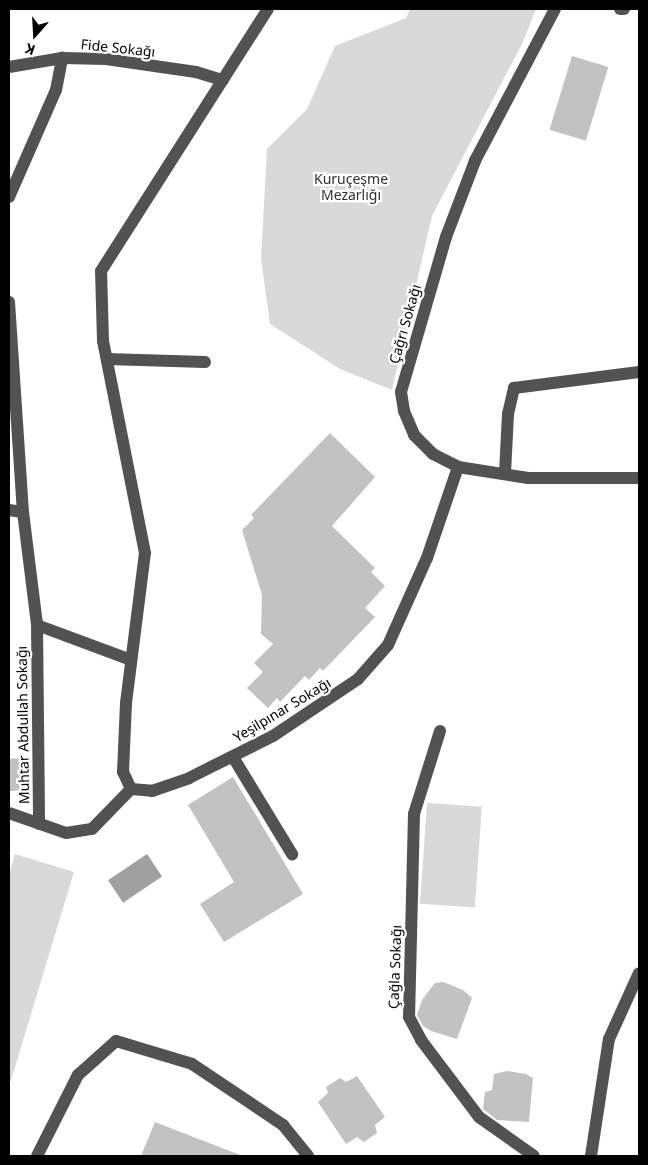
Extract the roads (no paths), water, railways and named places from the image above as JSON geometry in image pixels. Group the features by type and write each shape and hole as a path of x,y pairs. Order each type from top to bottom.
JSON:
{"street":[{"path":"9,815 66,833 92,829 132,789 123,772 131,660 145,553 107,359 101,271 268,9"},
{"name":"Çağrı Sokağı","path":"555,9 475,161 446,237 401,392 404,411 414,435 433,454 458,467 528,478 639,478"},
{"path":"9,197 9,192 56,90 62,58"},
{"name":"Fide Sokağı","path":"9,67 62,58 106,59 196,72 223,80"},
{"name":"Muhtar Abdullah Sokağı","path":"9,302 23,512 37,625 39,824"},
{"path":"107,359 205,362"},
{"path":"505,473 508,414 514,388 639,372"},
{"name":"Yeşilpınar Sokağı","path":"132,789 152,791 189,778 233,757 316,709 376,663 388,646 427,558 458,467"},
{"path":"9,510 23,512"},
{"path":"37,625 131,660"},
{"name":"Çağla Sokağı","path":"440,731 414,814 409,1016 420,1040 479,1117 534,1156"},
{"path":"233,757 292,854"},
{"path":"591,1156 609,1039 639,973"},
{"path":"37,1156 78,1075 116,1041 192,1064 283,1124 297,1150 308,1156"}],"park label":[{"name":"Kuruçeşme Mezarlığı","path":"351,187"}]}
